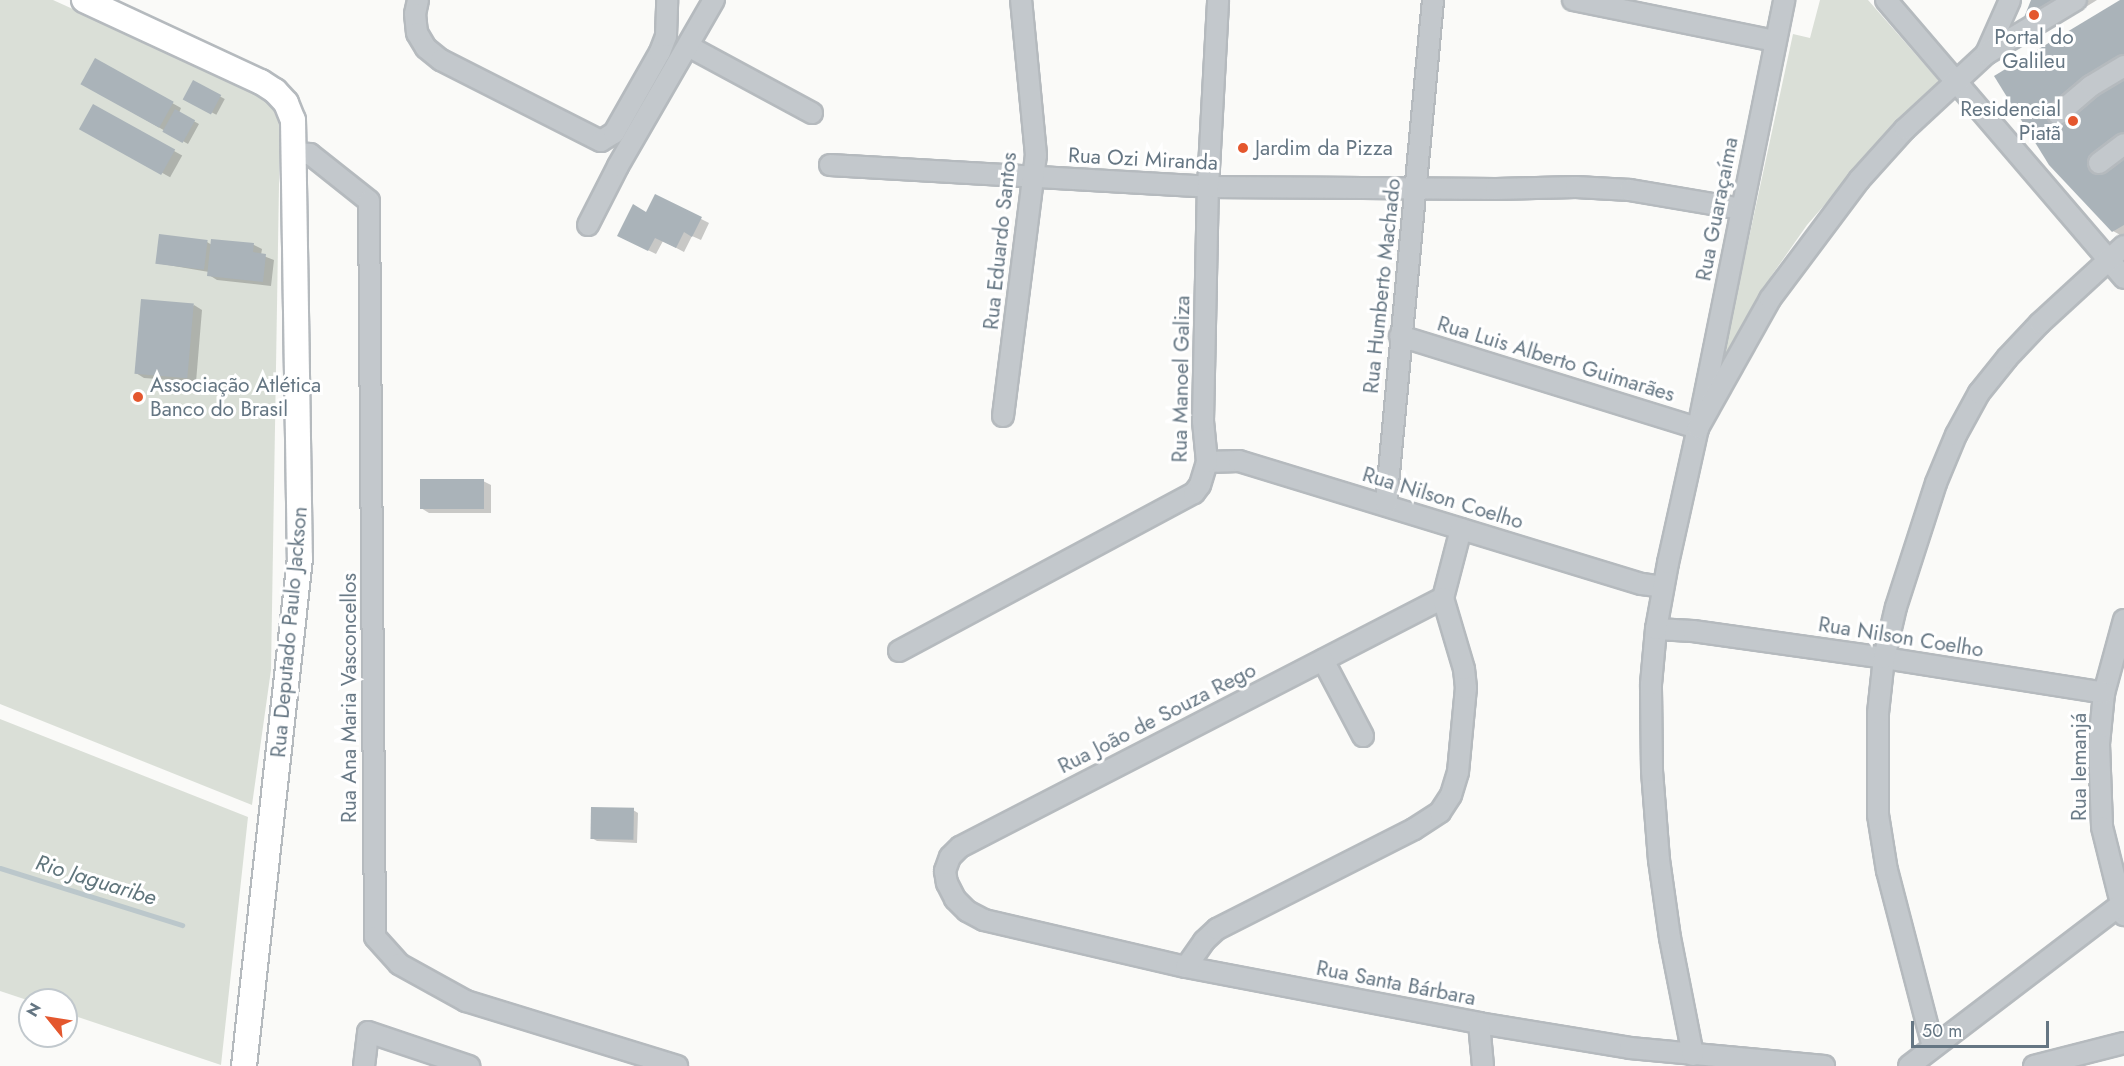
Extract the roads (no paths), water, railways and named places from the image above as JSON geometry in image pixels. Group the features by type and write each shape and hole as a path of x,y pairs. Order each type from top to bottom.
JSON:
{"main road":[{"name":"Rua Deputado Paulo Jackson","path":"84,0 261,82 275,91 286,103 302,154 300,558 264,902 244,1066"}],"street":[{"path":"418,0 415,14 417,33 426,48 441,60 601,141 614,133 660,52 666,36 667,0"},
{"path":"588,225 618,166 714,0"},
{"name":"Rua Eduardo Santos","path":"1003,416 1034,178 1035,134 1021,0"},
{"name":"Rua Manoel Galiza","path":"899,651 1194,493 1207,462 1203,421 1208,187 1218,0"},
{"name":"Rua Humberto Machado","path":"1386,505 1433,0"},
{"path":"1573,0 1775,41"},
{"name":"Rua Guaraçaíma","path":"1693,1055 1670,938 1659,860 1652,771 1651,684 1663,587 1698,428 1784,0"},
{"path":"1886,0 2124,278"},
{"path":"1986,54 2010,0"},
{"path":"1698,428 1770,299 1811,240 1858,180 1905,129 1986,54 2076,0"},
{"path":"688,46 812,113"},
{"path":"2058,114 2091,86 2124,66"},
{"path":"2099,163 2124,144"},
{"name":"Rua Ana Maria Vasconcellos","path":"302,154 369,201 375,937 399,964 466,1001 677,1066"},
{"name":"Rua Ozi Miranda","path":"830,165 1208,187 1416,189 1576,187 1630,190 1741,209"},
{"path":"1933,1047 1887,871 1878,815 1878,713 1884,658 1910,556 1936,483 1956,435 1979,393 2007,358 2124,246"},
{"name":"Rua Luis Alberto Guimarães","path":"1400,336 1698,428"},
{"name":"Rua Nilson Coelho","path":"1207,462 1239,462 1663,587"},
{"path":"1186,968 1204,941 1217,928 1414,828 1440,812 1451,795 1458,772 1467,688 1464,669 1443,598 1461,529"},
{"name":"Rua João de Souza Rego","path":"967,911 955,899 947,883 945,871 950,857 960,847 1443,598"},
{"name":"Rua Iemanjá","path":"2122,910 2102,827 2099,744 2103,693 2124,620"},
{"name":"Rua Nilson Coelho","path":"1656,629 1701,632 1884,658 2103,693"},
{"path":"1323,660 1363,736"},
{"path":"1909,1066 2122,910"},
{"name":"Rua Santa Bárbara","path":"967,911 984,920 1186,968 1479,1023 1630,1048 1824,1066"},
{"path":"1479,1023 1483,1066"},
{"path":"364,1066 368,1032 469,1066"},
{"path":"2034,1066 2124,1043"}],"waterway":[{"name":"Rio Jaguaribe","path":"0,868 182,925"}],"place":[{"name":"Portal do Galileu","path":"2034,15"},
{"name":"Residencial Piatã","path":"2073,121"},
{"name":"Jardim da Pizza","path":"1243,148"},
{"name":"Associação Atlética Banco do Brasil","path":"138,397"}]}
